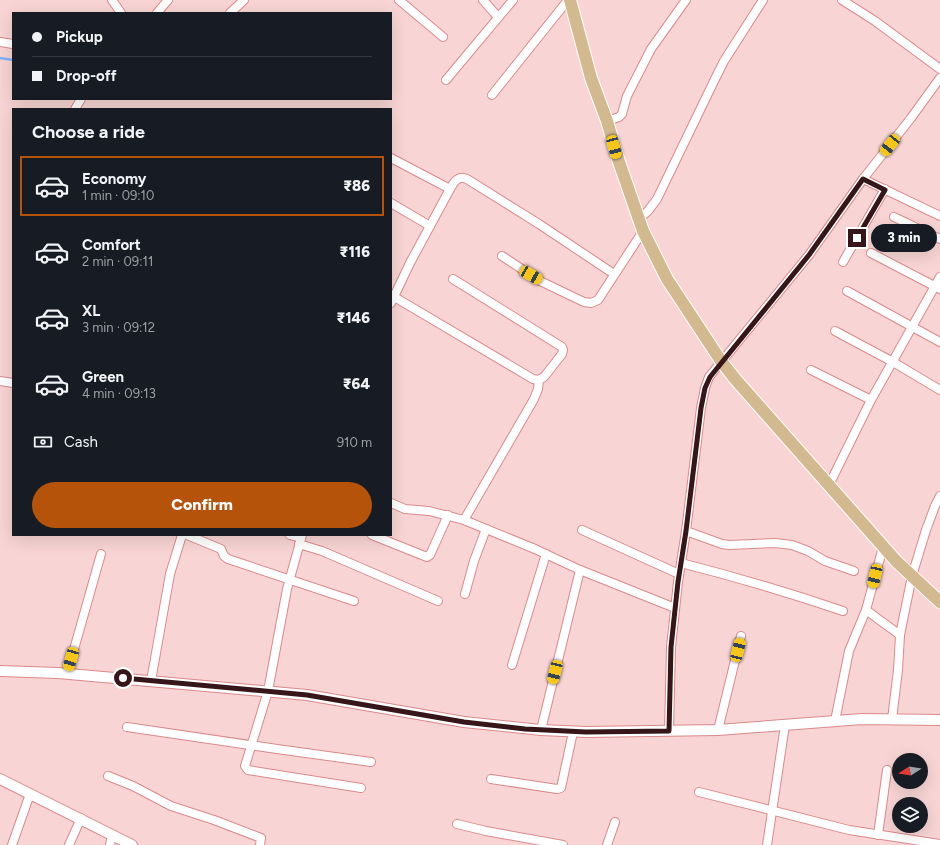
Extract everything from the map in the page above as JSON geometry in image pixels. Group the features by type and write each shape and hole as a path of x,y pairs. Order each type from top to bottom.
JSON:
{"main road":[{"path":"569,0 591,78 607,122 640,226 666,279 721,361 896,562 940,602"}],"street":[{"path":"112,0 120,12"},
{"path":"162,12 168,0"},
{"path":"231,12 244,0"},
{"path":"399,0 443,37"},
{"path":"483,0 498,17"},
{"path":"446,80 513,0"},
{"path":"492,95 569,0"},
{"path":"607,122 619,117 622,114 627,96 650,49 686,0"},
{"path":"502,256 540,280 588,303 598,300 614,274 648,211 657,199 715,79 732,48 763,0"},
{"path":"842,0 876,21 940,69"},
{"path":"0,42 12,44"},
{"path":"669,731 671,647 675,608 701,408 705,388 710,377 721,361 805,260 863,179 940,78"},
{"path":"392,159 450,189"},
{"path":"453,279 562,347 562,354 544,377 539,380 533,379 392,298 450,189 458,179 465,178 539,224 614,274"},
{"path":"863,179 940,216"},
{"path":"843,262 885,190"},
{"path":"392,204 430,226"},
{"path":"894,217 940,239"},
{"path":"871,253 937,287"},
{"path":"829,485 872,400 912,326 937,287 940,277"},
{"path":"847,291 940,342"},
{"path":"835,331 893,362 940,390"},
{"path":"811,370 872,400"},
{"path":"464,520 534,399 538,389 539,380"},
{"path":"0,381 12,383"},
{"path":"892,719 898,670 900,635 912,576 926,530 940,496"},
{"path":"392,503 405,509 429,511 464,520 546,554 580,570 675,608"},
{"path":"374,536 427,557 430,555 448,515"},
{"path":"465,594 474,561 486,529"},
{"path":"582,530 679,574"},
{"path":"686,531 722,544 729,545 775,543 792,545 808,551 831,564 854,571"},
{"path":"151,681 170,574 182,536"},
{"path":"189,536 221,549 224,556 228,559 354,601"},
{"path":"361,788 246,769 245,764 268,691 290,579 300,539 438,601"},
{"path":"835,721 849,651 866,610 883,547"},
{"path":"67,674 101,554"},
{"path":"512,665 546,554"},
{"path":"681,562 743,579 843,611"},
{"path":"541,730 580,570"},
{"path":"866,610 900,635"},
{"path":"718,730 741,636"},
{"path":"0,670 67,674 307,695 464,722 573,732 718,730 862,719 940,720"},
{"path":"767,845 785,725"},
{"path":"127,727 371,762"},
{"path":"491,779 557,789 561,788 573,732"},
{"path":"878,834 887,770"},
{"path":"108,776 133,786 171,806 214,820 261,838 260,845"},
{"path":"0,779 80,818 111,840 132,845"},
{"path":"699,792 772,812 849,830 940,844"},
{"path":"12,845 30,794"},
{"path":"69,845 80,818"},
{"path":"607,845 615,822"},
{"path":"457,824 486,831 563,845"}],"waterway":[{"path":"0,58 12,60"}],"route":[{"path":"123,678 307,695 464,722 525,729 586,732 669,731 671,647 675,608 701,408 707,382 721,361 802,265 863,179 885,190 857,238"}]}
